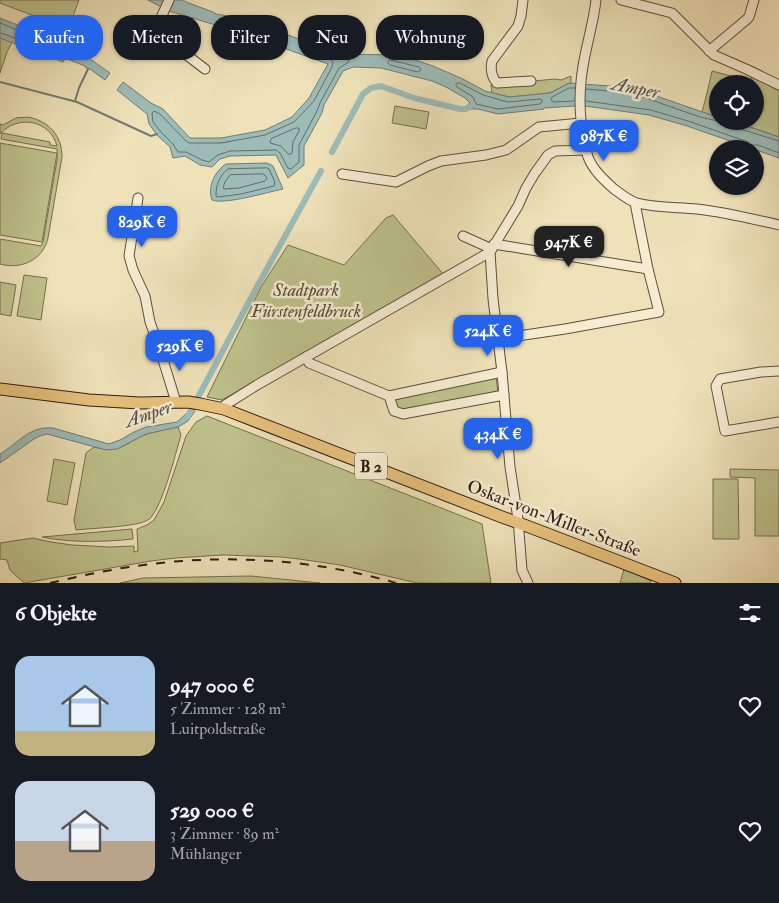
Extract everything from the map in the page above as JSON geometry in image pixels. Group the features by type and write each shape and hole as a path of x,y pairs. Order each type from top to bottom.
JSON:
{"main road":[{"name":"B 2","path":"0,389 89,400 140,403 182,402 224,409"},
{"name":"Oskar-von-Miller-Straße","path":"224,409 502,518 675,583"}],"street":[{"path":"169,0 155,31 205,69"},
{"path":"523,0 518,26 492,61 491,66 494,80 497,83 532,81"},
{"path":"596,0 581,82 580,107 586,150 590,162 598,173 618,192 635,202 662,208 696,209 779,225"},
{"path":"621,0 672,13 719,58 779,85"},
{"path":"710,51 746,20 754,0"},
{"path":"342,174 396,182 440,161 486,155 506,150 539,127 581,123"},
{"path":"224,409 226,405 257,385 430,286 492,248 518,206 535,173 548,155 555,151 586,150"},
{"path":"138,198 129,256 145,296 150,322 182,402"},
{"path":"498,339 557,331 659,312 648,269 635,202"},
{"path":"463,236 492,248 648,269"},
{"path":"492,248 493,299 502,372 510,468 518,523 522,570 528,583"},
{"path":"306,356 309,363 390,396 502,372"},
{"path":"779,371 720,379 716,386 726,431 779,422"},
{"path":"390,396 394,411 403,414 504,395"}],"green space":[{"path":"0,0 79,0 73,15 31,15 0,3"},
{"path":"0,38 12,42 0,73"},
{"path":"712,71 727,75 711,75"},
{"path":"571,76 571,83 550,93 509,97 492,93 491,85 561,80"},
{"path":"764,81 779,88 779,137 758,130 764,130"},
{"path":"709,84 709,114 702,112"},
{"path":"395,106 429,112 426,129 392,123"},
{"path":"28,117 42,122 53,131 60,142 62,157 45,246 30,262 8,266 0,264 0,239 41,246 43,242 57,160 57,149 1,139 2,133 50,142 50,145 57,146 48,130 33,123 24,122 16,124 0,134 0,124 3,125 16,118"},
{"path":"0,143 57,153 42,242 0,235"},
{"name":"Stadtpark Fürstenfeldbruck","path":"393,215 444,275 222,400 207,397 261,287 288,245 344,265 386,218"},
{"path":"24,275 47,278 41,320 17,316"},
{"path":"0,282 16,285 11,316 0,314"},
{"path":"496,377 498,393 403,412 397,408 394,399"},
{"path":"207,416 482,524 491,583 417,583 340,565 299,559 223,555 151,561 24,583 10,570 7,560 0,559 0,543 33,538 72,545 134,546 134,552 138,551 137,529 154,520 164,502 186,436 196,422"},
{"path":"178,427 181,435 168,481 153,515 148,520 125,526 76,530 74,520 86,453 94,447 104,449 117,448 147,434"},
{"path":"54,459 75,463 67,505 47,501"},
{"path":"730,469 779,470 779,536 755,536 755,478 730,477"},
{"path":"713,479 738,479 739,539 713,539"},
{"path":"132,529 133,539 122,540 76,541 42,537"},
{"path":"624,569 651,581 650,583 620,583"},
{"path":"251,576 320,583 120,583 143,578"}],"water":[{"path":"148,0 183,0 222,15 211,15 211,24 201,21 201,15 182,15 169,11"},
{"path":"0,18 15,24 15,44 0,38"},
{"path":"288,35 298,39 298,53 288,50"},
{"path":"366,54 376,55 376,60 415,60 463,79 485,91 509,97 550,93 571,83 639,90 709,114 709,130 758,130 779,137 779,158 764,153 764,140 727,140 649,115 585,106 544,108 498,114 478,109 466,109 466,106 470,103 465,98 432,81 381,68 353,67 343,71 324,105 322,113 304,146 304,165 288,178 276,155 230,156 220,159 212,167 200,165 185,156 173,158 170,147 157,135 149,124 147,114 117,90 123,82 151,103 163,109 190,138 221,138 265,130 292,117 309,98 328,64 317,60 366,60"},
{"path":"70,60 92,60 110,73 105,80 85,66"},
{"path":"267,163 273,166 283,189 236,200 212,200 211,185 215,175 226,164"},
{"path":"189,411 195,411 188,421 178,427 146,434 117,449 106,450 47,434 34,439 0,463 0,454 30,432 44,428 53,428 109,444 146,427 177,422"}],"waterway":[{"path":"75,101 88,69"},
{"name":"Amper","path":"0,82 77,102 151,136 157,134"},
{"name":"Amper","path":"332,152 363,94 371,88 381,86 414,98 460,109 466,109 471,106"},
{"name":"Amper","path":"188,416 321,171"}],"railway":[{"path":"50,583 138,566 212,560 274,561 305,564 366,575 396,583"}]}
